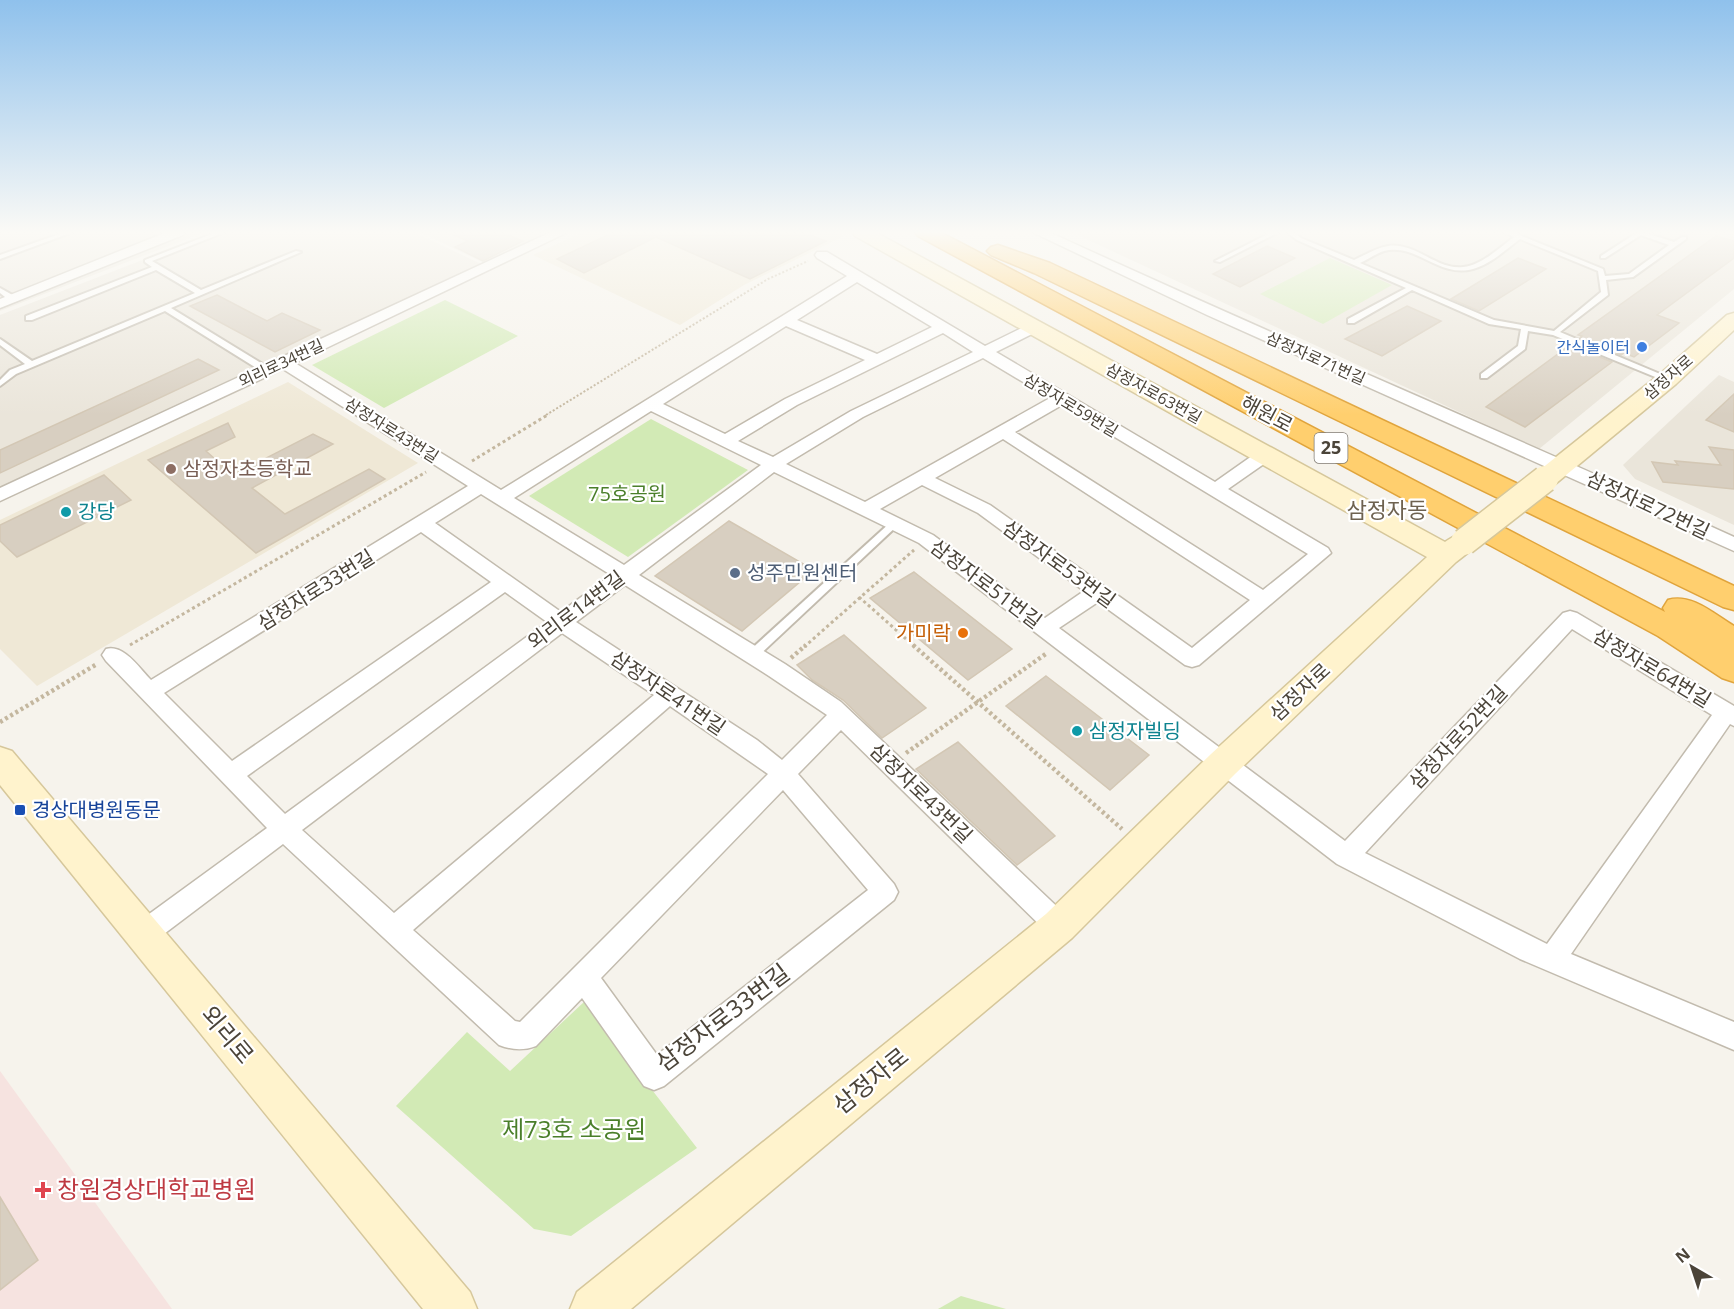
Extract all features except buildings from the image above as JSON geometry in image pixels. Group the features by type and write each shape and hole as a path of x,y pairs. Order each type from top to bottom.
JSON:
{"highway":[{"name":"해원로","path":"1040,293 1659,623 1734,669"},
{"name":"해원로","path":"1070,293 1674,605 1734,641"},
{"path":"1094,293 1734,599"}],"street":[{"path":"6,301 25,293"},
{"name":"외리로34번길","path":"0,495 431,293"},
{"path":"501,498 830,293"},
{"name":"삼정자로59번길","path":"885,293 1321,553"},
{"name":"삼정자로63번길","path":"973,293 1265,455 1455,549"},
{"name":"삼정자로71번길","path":"1173,293 1412,402 1553,472"},
{"name":"삼정자로","path":"594,1309 1059,926 1223,764 1455,549 1668,379 1734,320"},
{"path":"786,321 876,359"},
{"name":"외리로14번길","path":"143,934 774,464 857,414 1035,327"},
{"path":"726,441 790,402 942,328"},
{"name":"삼정자로43번길","path":"275,366 450,466 777,670 841,716 1059,926"},
{"path":"867,509 1061,399"},
{"name":"삼정자로51번길","path":"651,405 927,539 1223,764"},
{"path":"1003,432 1264,600"},
{"path":"1215,490 1265,455"},
{"name":"삼정자로72번길","path":"1553,472 1734,545"},
{"name":"삼정자로53번길","path":"921,478 984,509 1192,659 1321,553"},
{"name":"삼정자로33번길","path":"149,692 482,486"},
{"name":"삼정자로41번길","path":"423,524 561,622 749,747 784,774 885,892"},
{"path":"231,775 505,582"},
{"path":"1043,628 1098,592"},
{"name":"삼정자로64번길","path":"1570,618 1730,715"},
{"name":"삼정자로52번길","path":"1346,856 1570,618"},
{"path":"113,656 284,829 509,1035 526,1036 841,716"},
{"path":"394,930 669,694"},
{"path":"1552,959 1730,715"},
{"name":"외리로","path":"0,761 453,1309"},
{"path":"1223,764 1346,856 1552,959 1734,1036"},
{"name":"삼정자로33번길","path":"584,977 654,1076 885,892"}],"lane":[{"path":"29,318 92,293"},
{"path":"0,384 13,372 30,364 200,293"},
{"path":"1351,321 1402,293"},
{"path":"1427,293 1492,322 1555,333 1668,379"},
{"path":"1555,333 1605,293"},
{"path":"165,308 275,366"},
{"path":"1484,376 1522,347 1526,327"},
{"path":"0,342 30,364"},
{"path":"752,655 895,523"}],"path":[{"path":"0,722 450,466 744,293"},
{"path":"777,670 927,539"},
{"path":"859,597 1141,846"},
{"path":"891,764 1062,642"}],"shaded area":[{"path":"0,293 46,293 0,311"},
{"path":"57,293 419,293 0,489 0,315"},
{"path":"613,293 731,293 680,325"},
{"path":"1203,293 1729,293 1539,449"},
{"path":"1719,375 1734,382 1734,525 1635,479 1623,465"},
{"name":"삼정자초등학교","path":"288,382 418,463 37,686 0,649 0,520"},
{"name":"창원경상대학교병원","path":"0,1071 172,1309 0,1309"}],"green space":[{"path":"1262,293 1378,293 1323,324 1260,294"},
{"path":"445,300 518,336 384,408 312,365"},
{"name":"75호공원","path":"651,419 748,470 628,557 529,496"},
{"name":"제73호 소공원","path":"584,1002 697,1148 571,1236 534,1229 396,1106 467,1032 510,1071"},
{"path":"961,1296 1006,1309 938,1309"}],"place":[{"name":"간식놀이터","path":"1642,347"},
{"name":"삼정자초등학교","path":"171,469"},
{"name":"강당","path":"66,512"},
{"name":"성주민원센터","path":"735,573"},
{"name":"가미락","path":"963,633"},
{"name":"삼정자빌딩","path":"1077,731"},
{"name":"경상대병원동문","path":"20,810"},
{"name":"창원경상대학교병원","path":"43,1190"}],"district":[{"name":"삼정자동","path":"1387,510"}]}
